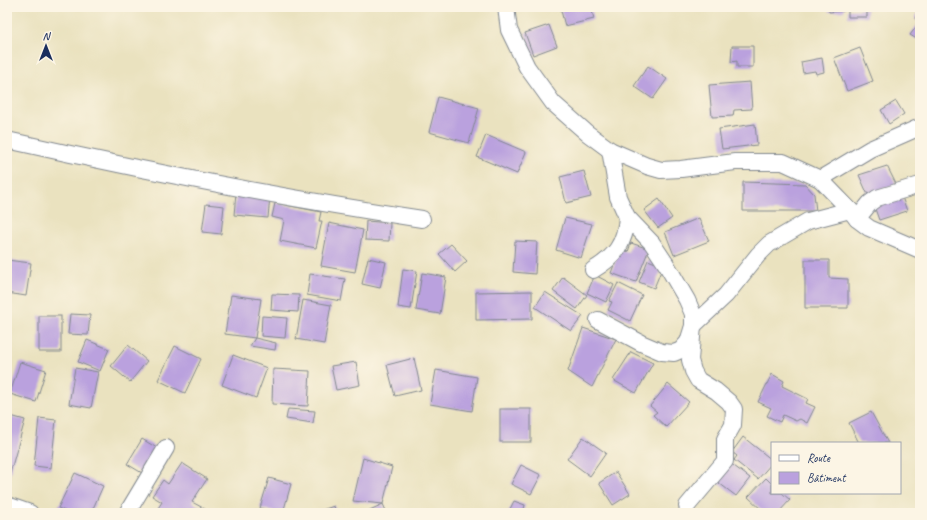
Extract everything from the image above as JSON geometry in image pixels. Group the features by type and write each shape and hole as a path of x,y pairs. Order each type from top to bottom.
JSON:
{"street":[{"path":"506,7 508,30 531,73 553,103 587,133 610,150 647,166 661,170 735,162 783,162 820,179 854,214 875,232 920,250"},
{"path":"820,179 870,149 920,127"},
{"path":"7,140 150,172 422,220"},
{"path":"610,150 618,196 627,217 652,243 687,300 693,314 690,360 693,371 698,380 716,391 729,402 734,409 733,424 725,439 725,461 687,506"},
{"path":"598,320 641,343 662,352 674,353 681,350 688,342 693,326 726,295 758,255 770,244 808,221 854,214 877,198 920,185"},
{"path":"593,270 603,264 621,244 626,232 627,217"},
{"path":"127,513 166,448"},
{"path":"7,505 30,513"}],"building":[{"path":"560,7 591,7 594,19 565,26"},
{"path":"828,7 844,7 844,11 829,12"},
{"path":"867,9 867,17 848,17 848,10"},
{"path":"920,11 920,41 910,35 919,23 915,18"},
{"path":"549,25 557,46 533,55 525,33"},
{"path":"732,46 753,46 753,67 737,67 737,61 731,62"},
{"path":"860,48 873,81 847,91 834,58"},
{"path":"822,58 824,72 816,74 815,71 803,73 801,62"},
{"path":"648,66 667,79 653,99 634,86"},
{"path":"750,82 752,109 734,110 733,116 712,117 709,85"},
{"path":"438,97 479,108 469,143 429,132"},
{"path":"896,101 904,114 889,124 881,110"},
{"path":"755,124 757,145 722,149 719,129"},
{"path":"486,135 526,152 517,174 477,157"},
{"path":"887,166 896,184 868,195 859,175"},
{"path":"584,171 591,197 566,203 560,177"},
{"path":"743,182 805,184 814,194 816,211 743,211"},
{"path":"236,193 270,196 268,218 234,215"},
{"path":"902,197 907,211 879,220 874,206"},
{"path":"659,199 672,218 658,228 644,210"},
{"path":"275,203 321,212 319,221 322,221 316,248 280,241 284,220 272,217"},
{"path":"206,204 224,206 221,234 202,232"},
{"path":"565,218 592,224 581,258 556,250"},
{"path":"699,218 709,241 674,255 665,232"},
{"path":"366,221 390,223 389,241 365,240"},
{"path":"329,223 363,230 355,272 321,266"},
{"path":"515,241 537,242 535,274 513,272"},
{"path":"631,243 649,249 636,282 611,273 620,249 628,252"},
{"path":"451,244 467,261 455,272 439,254"},
{"path":"368,258 386,262 380,288 362,284"},
{"path":"7,260 31,263 26,296 7,293"},
{"path":"648,260 663,266 654,288 639,282"},
{"path":"805,260 829,260 829,278 848,279 848,308 805,308"},
{"path":"403,269 417,271 411,309 398,307"},
{"path":"422,273 446,277 440,314 416,310"},
{"path":"310,274 345,279 341,301 307,295"},
{"path":"595,275 614,285 606,302 587,293"},
{"path":"563,277 587,295 577,309 553,291"},
{"path":"618,283 642,295 630,321 608,310 612,302 609,301"},
{"path":"532,291 532,319 476,320 476,292"},
{"path":"545,292 583,316 571,331 535,307"},
{"path":"272,294 299,295 298,312 271,310"},
{"path":"231,295 261,299 255,338 225,334"},
{"path":"303,300 331,305 324,344 296,339"},
{"path":"70,314 90,315 88,335 68,334"},
{"path":"39,316 61,316 61,352 39,352"},
{"path":"262,316 287,318 285,338 261,336"},
{"path":"583,328 616,339 592,387 568,371"},
{"path":"255,338 276,343 275,350 250,346"},
{"path":"87,340 109,349 100,371 78,362"},
{"path":"128,345 147,361 130,382 111,366"},
{"path":"175,346 201,359 185,393 158,380"},
{"path":"631,352 653,363 636,393 613,380"},
{"path":"233,355 267,368 256,398 222,385"},
{"path":"414,358 421,390 395,396 387,365"},
{"path":"20,362 46,370 36,402 10,394"},
{"path":"356,362 360,385 336,390 331,366"},
{"path":"75,368 98,372 91,408 69,404"},
{"path":"273,369 310,371 308,406 272,404"},
{"path":"436,370 477,377 472,411 430,404"},
{"path":"772,374 784,381 782,386 808,399 806,403 815,407 807,423 800,419 796,421 783,415 780,422 767,416 771,408 758,402"},
{"path":"668,384 689,402 666,427 653,415 657,412 650,406"},
{"path":"288,409 315,411 313,423 286,419"},
{"path":"500,409 531,409 531,442 500,442"},
{"path":"871,412 887,442 858,442 849,423"},
{"path":"7,415 25,420 9,477 7,476"},
{"path":"39,418 56,420 51,468 34,466"},
{"path":"583,437 606,453 590,476 567,459"},
{"path":"743,437 771,459 771,464 758,479 734,460 737,456 732,452"},
{"path":"142,439 157,448 142,473 127,464"},
{"path":"363,458 392,467 383,504 353,501"},
{"path":"182,463 207,479 192,502 205,509 202,513 155,513 162,502 152,496 163,480 168,484"},
{"path":"730,463 750,478 736,496 715,480"},
{"path":"521,465 541,475 531,494 511,484"},
{"path":"616,472 630,494 613,505 599,483"},
{"path":"75,473 103,486 91,513 69,513 58,508"},
{"path":"269,478 291,484 283,513 277,513 260,508"},
{"path":"766,478 771,483 771,494 783,494 790,500 778,513 765,513 748,497"},
{"path":"514,501 525,505 523,513 508,513"},
{"path":"383,504 387,513 363,513"},
{"path":"334,506 336,513 313,513"}]}
